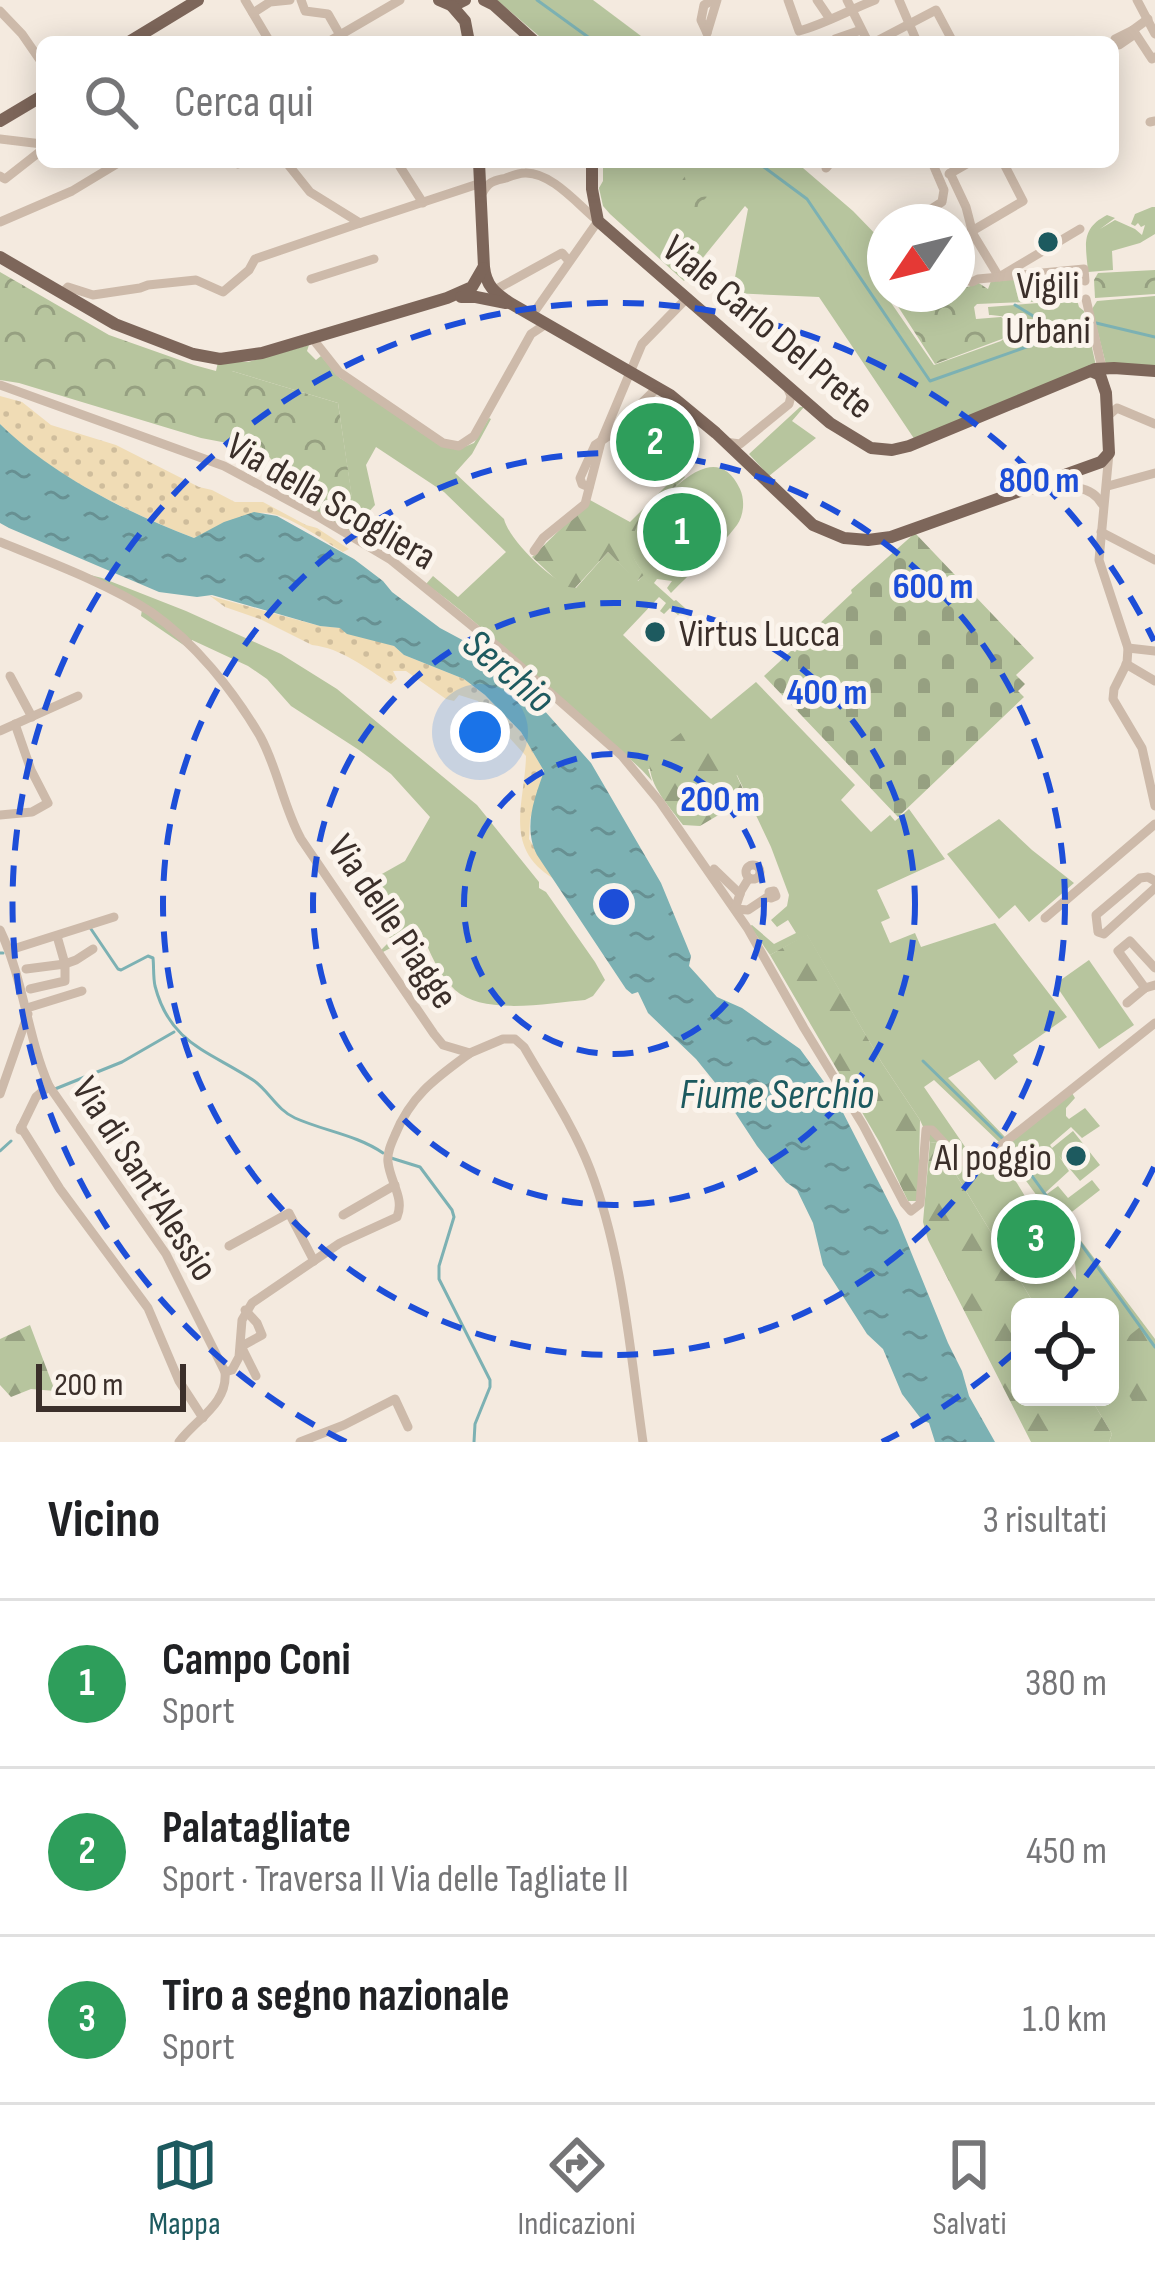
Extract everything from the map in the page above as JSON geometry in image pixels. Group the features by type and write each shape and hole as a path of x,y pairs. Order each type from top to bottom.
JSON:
{"main road":[{"path":"139,36 198,0"},
{"path":"484,0 528,36"},
{"path":"452,2 465,21 468,36"},
{"path":"0,121 36,100"},
{"path":"592,168 598,221"},
{"path":"481,178 487,282 510,304"},
{"name":"Viale Carlo Del Prete","path":"598,221 808,406 857,442 881,449 902,448 1096,369"},
{"path":"0,257 115,324 202,356 243,358 447,298 472,287 484,267"},
{"path":"447,298 476,297 530,312 658,387 685,406 808,521 851,539 885,538 1096,465 1109,453 1105,389 1096,369"},
{"path":"1096,369 1155,371"},
{"path":"1105,389 1110,374 1124,369"}],"street":[{"path":"245,0 266,36"},
{"path":"253,13 270,2 290,0"},
{"path":"301,0 305,11 328,14 340,35 400,0"},
{"path":"788,0 799,31 818,26 850,4 875,0"},
{"path":"817,0 830,19"},
{"path":"898,0 915,36"},
{"path":"1137,0 1155,34"},
{"path":"850,4 866,36"},
{"path":"883,36 936,10 950,36"},
{"path":"0,11 36,54"},
{"path":"1148,19 1134,32 1154,58"},
{"path":"818,26 827,36"},
{"path":"845,36 861,30"},
{"path":"0,139 36,146"},
{"path":"0,176 5,178 36,152"},
{"path":"0,222 72,191 110,168"},
{"path":"292,168 315,196 360,223"},
{"path":"401,168 423,203"},
{"path":"934,168 944,190 939,204"},
{"path":"938,178 959,168"},
{"path":"975,229 1024,202 1006,168"},
{"path":"62,293 68,287 93,295 196,280 223,292 255,260 423,203 481,178 521,169 550,177 574,195 592,189"},
{"path":"313,340 339,373 443,442 459,446 474,436 531,334 530,312 598,221 552,182 534,174 522,173 484,188 481,178"},
{"path":"950,173 965,204"},
{"path":"999,277 1080,229"},
{"path":"975,236 999,277"},
{"path":"493,291 562,253 569,261"},
{"path":"311,279 374,259"},
{"path":"975,282 999,277 1085,275"},
{"path":"601,441 642,344 686,298"},
{"path":"1087,299 1096,369"},
{"path":"531,334 546,324"},
{"name":"Via della Scogliera","path":"0,385 224,466 391,560 489,638 622,756 740,905 747,926 911,1211 920,1204 926,1130 932,1130 965,1164 975,1166 1155,1023"},
{"path":"725,442 745,440 788,404 787,386"},
{"path":"534,551 585,504 589,487 582,484 580,475 595,445 658,387"},
{"path":"750,465 745,451 751,443 793,407 808,406"},
{"path":"1108,416 1117,408 1155,424"},
{"path":"1109,453 1099,553 1128,648 1113,698 1142,748 1155,806"},
{"path":"1108,486 1155,473"},
{"path":"1025,491 1089,489 1105,512"},
{"path":"1101,532 1155,560"},
{"name":"Via delle Piagge","path":"0,542 146,609 195,649 260,736 302,839 443,1045 470,1053 515,1039 524,1047 590,1167 603,1208 620,1282 643,1442"},
{"path":"1128,648 1155,651"},
{"path":"1126,664 1155,681"},
{"path":"10,676 32,717"},
{"path":"0,731 78,696"},
{"path":"0,815 32,812 48,803 22,751 23,740 15,724"},
{"path":"1045,917 1155,824"},
{"path":"714,869 740,905"},
{"path":"1148,877 1155,885 1104,934 1098,932 1096,915 1140,878 1148,877"},
{"path":"740,905 749,878"},
{"path":"740,905 769,896"},
{"path":"10,950 114,917"},
{"name":"Via di Sant'Alessio","path":"0,930 50,1086 166,1254 225,1372"},
{"path":"30,989 64,981 65,964 57,936"},
{"path":"1127,1003 1150,987 1118,951 1130,941 1155,968"},
{"path":"26,969 65,964 93,949"},
{"path":"0,1094 28,1011 82,991"},
{"path":"179,1442 223,1393 225,1372 236,1365 242,1347 245,1310 340,1244 397,1216 400,1206 388,1156 405,1111 414,1098 470,1053"},
{"path":"50,1086 36,1097 20,1130 148,1308 179,1382 203,1418"},
{"path":"343,1215 395,1185"},
{"path":"230,1246 289,1214 314,1261"},
{"path":"242,1347 262,1335 245,1310"},
{"path":"242,1347 256,1376"},
{"path":"300,1442 395,1399 408,1427"}],"green space":[{"path":"497,0 593,0 641,36 539,36"},
{"path":"603,168 803,168 867,225 867,312 897,312 934,365 1001,341 1014,330 1008,319 989,315 988,307 1077,300 1084,311 1096,366 915,440 819,297 732,293 745,206 684,281 610,214 599,188"},
{"path":"693,168 700,168 718,184 685,222 663,202"},
{"path":"1152,207 1155,234 1112,251 1113,270 1088,272 1087,239 1092,226 1107,215 1115,218 1100,229 1115,220 1142,235 1145,225 1131,224 1135,214"},
{"path":"1155,270 1155,294 1095,298 1098,273"},
{"path":"0,272 109,335 194,365 232,371 338,403 358,537 281,494 289,483 264,450 201,438 0,380"},
{"path":"1069,275 1076,281 1077,300 975,306 975,284 988,289 991,281"},
{"path":"1155,296 1155,365 1106,365 1092,309 1097,301"},
{"path":"902,312 975,312 976,319 1001,317 1009,323 1009,332 1002,339 935,364"},
{"path":"309,345 307,351 316,360 321,356 340,378 459,449 474,443 491,419 472,454 455,473 504,519 534,560 556,579 576,588 608,552 638,581 644,574 630,545 642,520 699,470 721,468 731,475 743,498 737,525 671,593 667,588 672,581 657,579 654,583 685,608 678,615 670,608 664,614 660,611 666,603 659,597 623,635 711,719 756,682 855,785 841,800 871,832 890,815 895,821 909,809 945,859 877,890 890,918 881,922 890,943 915,933 921,947 995,923 1067,1017 1013,1055 1018,1062 995,1080 979,1060 948,1078 1005,1137 999,1142 934,1080 924,1087 972,1157 990,1147 982,1169 1001,1157 1076,1280 1067,1242 1039,1212 1045,1207 1003,1149 1072,1093 1075,1098 1066,1116 1069,1119 1085,1108 1100,1126 1082,1138 1071,1127 1050,1145 1052,1148 1073,1131 1100,1165 1080,1181 1059,1156 1069,1171 1045,1193 1058,1186 1068,1198 1092,1180 1100,1190 1064,1218 1155,1339 1155,1442 1109,1442 1112,1434 1095,1406 1119,1406 1119,1298 1031,1298 937,1143 930,1142 807,935 770,955 750,926 774,944 796,933 788,920 777,927 771,920 787,906 789,895 737,775 648,769 652,781 426,584 433,576 458,597 506,552 444,492 376,447 366,465 375,505 356,526 338,403 232,371 216,371 218,362 248,362"},
{"path":"804,407 792,421 816,438 769,476 749,454"},
{"path":"680,472 685,477 634,533 632,551 645,574 637,581 608,552 575,588 563,586 532,557 590,500 630,522"},
{"path":"915,533 1034,658 1016,675 1025,684 1018,691 1024,697 898,817 764,676 795,652 851,590"},
{"path":"71,570 186,611 281,654 337,689 477,805 595,962 605,980 593,996 536,1005 482,1003 449,984 421,932 383,952 392,939 382,933 386,927 374,919 357,888 405,861 430,817 391,774 291,706 267,679 192,640 188,648 141,616 143,603"},
{"path":"690,726 733,767 747,798 700,826 683,825 659,793 650,766 650,756"},
{"path":"999,819 1074,883 1029,922 1015,905 999,919 947,854"},
{"path":"807,934 920,1120 918,1201 908,1201 880,1143 770,955"},
{"path":"1089,960 1134,1025 1099,1049 1055,984"},
{"path":"930,1142 937,1143 1031,1298 1011,1298 1011,1403 928,1240 923,1222"},
{"path":"30,1325 55,1391 31,1389 11,1397 0,1385 0,1339"},
{"path":"1140,1327 1155,1346 1155,1442 1138,1442 1122,1415 1132,1400 1121,1383 1135,1368 1120,1343"},
{"path":"1013,1406 1095,1406 1112,1434 1109,1442 1031,1442"}],"sand":[{"path":"0,396 22,402 51,425 116,445 235,502 263,502 349,549 343,552 295,523 266,513 238,518 194,538 144,517 65,475 19,442 0,424"},
{"path":"210,596 394,646 404,655 464,679 485,695 521,732 544,771 529,839 554,879 538,867 522,839 526,756 505,733 487,735 481,729 477,717 488,714 478,701 459,695 454,701 446,699 406,671 393,671 397,679 391,684 343,654 312,645"}],"water":[{"name":"Fiume Serchio","path":"0,424 43,460 91,490 194,538 254,512 277,516 354,559 440,628 483,651 526,690 591,763 661,883 691,956 689,966 717,997 742,1008 800,1049 835,1097 898,1220 969,1396 995,1442 935,1442 929,1423 902,1394 883,1349 867,1334 823,1265 813,1223 797,1190 757,1146 696,1059 648,1013 638,992 626,989 537,855 530,824 544,771 521,732 485,695 464,679 404,655 394,646 212,595 159,592 0,523"}],"waterway":[{"path":"537,0 587,36"},
{"path":"765,168 807,199 930,381 1086,326"},
{"path":"1015,305 1061,333"},
{"path":"1096,323 1155,337"},
{"path":"91,929 118,969 153,958 162,1006 193,1044 253,1080 289,1115 383,1153"},
{"path":"55,1089 122,1062 174,1032"},
{"path":"923,1061 1002,1138"},
{"path":"0,1151 11,1141"},
{"path":"1009,1144 1155,1347"},
{"path":"391,1158 420,1167 452,1210 439,1279 490,1380 474,1442"}],"place":[{"name":"Vigili Urbani","path":"1048,242"},
{"name":"Palatagliate","path":"655,442"},
{"name":"Campo Coni","path":"682,532"},
{"name":"Virtus Lucca","path":"655,632"},
{"name":"Al poggio","path":"1076,1156"},
{"name":"Tiro a segno nazionale","path":"1036,1239"}],"water label":[{"name":"Serchio","path":"510,670"}]}
